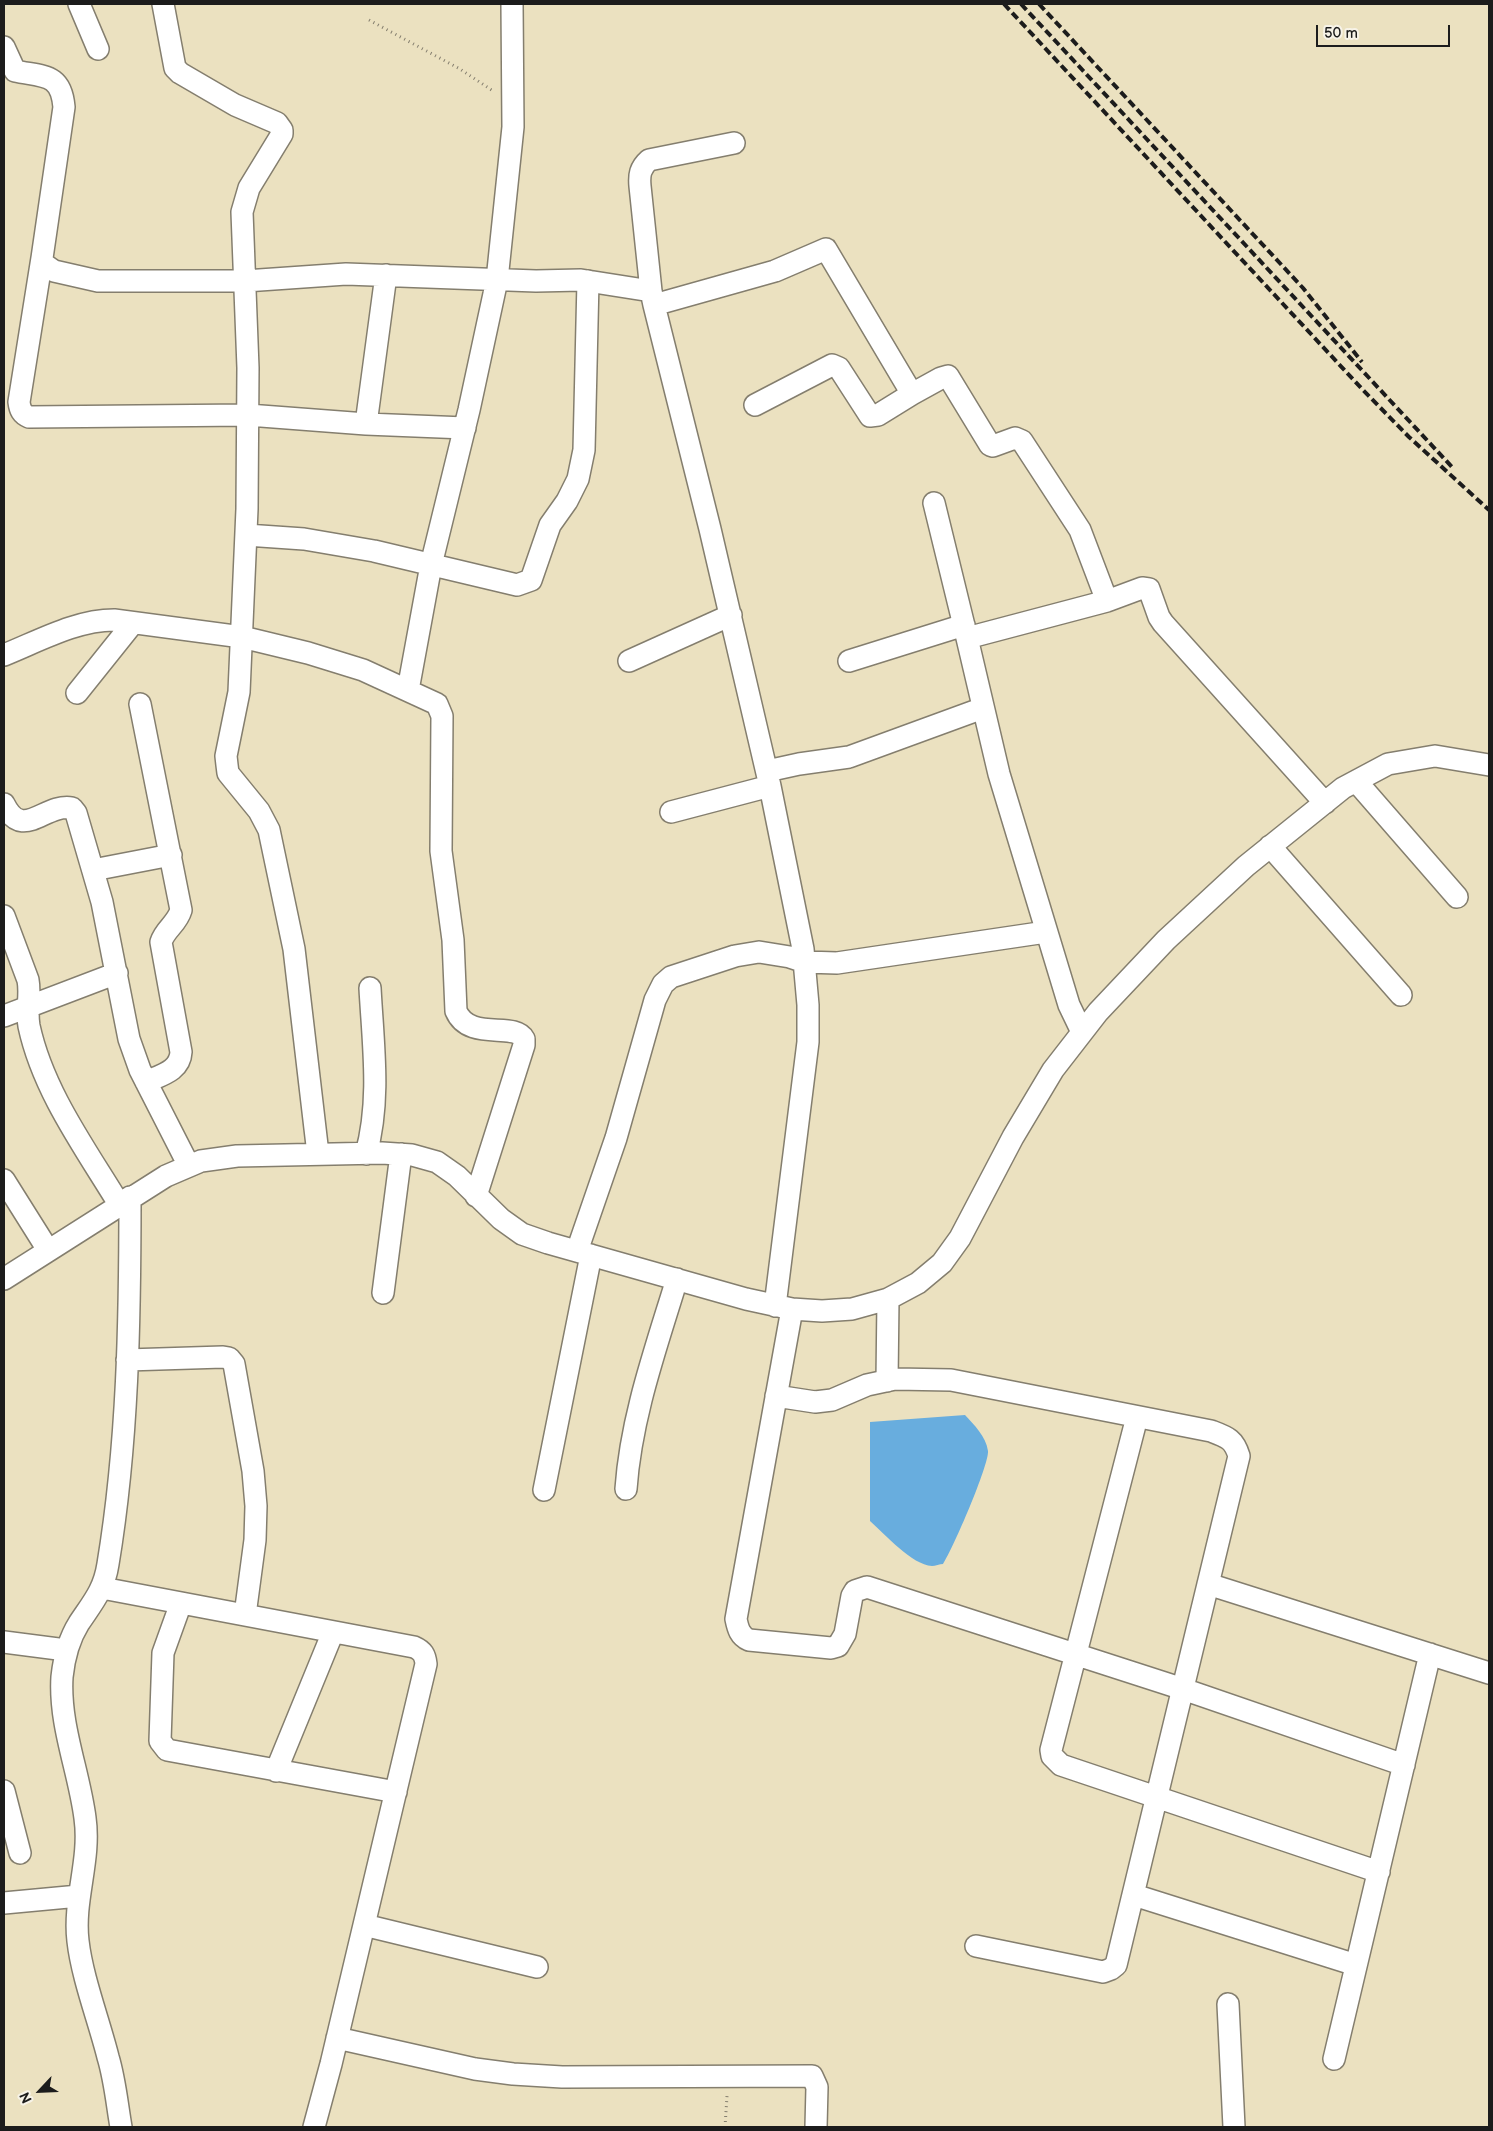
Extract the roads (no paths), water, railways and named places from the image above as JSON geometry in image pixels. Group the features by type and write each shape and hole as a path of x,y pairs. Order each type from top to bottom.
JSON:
{"street":[{"path":"79,4 98,48"},
{"path":"163,4 175,68 180,73 235,104 278,123 282,130 282,134 249,188 244,199 242,212 248,368 246,535 239,692 226,756 228,773 259,811 268,830 294,949 318,1154"},
{"path":"408,690 431,565 465,428 497,280 513,128 512,4"},
{"path":"4,47 9,70 56,82 63,96 64,107 19,402 20,410 24,415 38,418 248,415 366,424 465,428"},
{"path":"734,143 649,160 642,166 639,175 652,298 731,615 768,779 805,962 808,1042 776,1396 736,1619 738,1629 749,1640 831,1648 838,1646 845,1634 852,1596 860,1588 867,1587 1183,1689 1404,1765"},
{"path":"42,258 44,264 54,271 98,281 245,281 346,274 536,281 564,279 588,281 652,298 775,271 826,249 912,394"},
{"path":"366,424 386,275"},
{"path":"246,535 340,544 517,585 531,580 550,525 567,502 578,479 584,450 588,281"},
{"path":"755,405 832,365 839,368 870,416 878,415 912,394 948,376 990,445 993,446 1015,438 1022,441 1080,530 1107,601"},
{"path":"934,503 999,774 1069,1005 1082,1032"},
{"path":"849,661 966,631 1107,601 1142,588 1149,589 1163,624 1325,803"},
{"path":"629,661 731,615"},
{"path":"4,655 84,624 100,620 133,623 242,637 308,653 363,670 437,704 442,716 441,851 453,940 456,1011 459,1019 470,1026 518,1033 524,1039 524,1045 476,1196"},
{"path":"77,693 133,623"},
{"path":"140,704 181,910 179,918 163,934 161,942 181,1060 173,1069 146,1082"},
{"path":"671,812 768,779 799,764 849,757 983,708"},
{"path":"4,1279 166,1176 201,1161 237,1156 401,1154 437,1162 457,1176 501,1219 522,1234 584,1253 783,1307 822,1311 852,1309 888,1298 918,1283 930,1273 942,1262 960,1238 1013,1136 1053,1070 1098,1012 1166,940 1246,866 1343,788 1388,764 1435,756 1489,765"},
{"path":"1356,781 1457,897"},
{"path":"4,806 14,820 22,822 62,807 72,808 76,813 102,902 129,1039 146,1082 189,1166"},
{"path":"1270,846 1401,995"},
{"path":"93,870 171,854"},
{"path":"4,916 28,980 30,991 28,1007 29,1025 46,1080 64,1113 125,1201 130,1309 122,1444 108,1563 102,1588 78,1625 66,1650 62,1676 62,1707 86,1827 86,1844 76,1921 78,1943 111,2069 120,2127"},
{"path":"544,1490 584,1253 655,1000 663,984 680,973 735,956 759,952 790,957 805,962 837,963 1046,932"},
{"path":"4,1016 117,973"},
{"path":"366,1154 372,1132 376,1100 370,988"},
{"path":"383,1293 401,1154"},
{"path":"4,1180 48,1250"},
{"path":"626,1489 628,1457 634,1426 677,1279"},
{"path":"888,1298 888,1381"},
{"path":"127,1360 223,1357 230,1358 234,1364 253,1471 256,1506 255,1540 245,1615"},
{"path":"776,1396 815,1402 832,1400 867,1385 888,1381 951,1380 1211,1431 1226,1437 1236,1444 1239,1456 1118,1960 1112,1970 1103,1972 976,1946"},
{"path":"1137,1417 1051,1750 1052,1756 1061,1765 1379,1872"},
{"path":"1208,1584 1489,1673"},
{"path":"102,1588 414,1647 421,1650 425,1656 426,1664 396,1792 338,2038 314,2127"},
{"path":"181,1603 163,1653 160,1741 163,1746 172,1752 396,1792"},
{"path":"276,1771 333,1632"},
{"path":"4,1642 66,1650"},
{"path":"1334,2059 1430,1654"},
{"path":"4,1791 20,1853"},
{"path":"1134,1895 1356,1965"},
{"path":"4,1904 79,1896"},
{"path":"364,1924 536,1966"},
{"path":"1228,2004 1234,2127"},
{"path":"338,2038 475,2069 513,2074 562,2077 812,2076 817,2087 816,2127"}],"water":[{"path":"965,1415 985,1440 988,1451 987,1459 970,1507 943,1564 932,1566 924,1564 908,1555 870,1521 870,1422"}],"railway":[{"path":"1004,4 1363,390 1409,437 1489,510"},
{"path":"1021,4 1452,467"},
{"path":"1039,4 1303,288 1362,362"}]}
